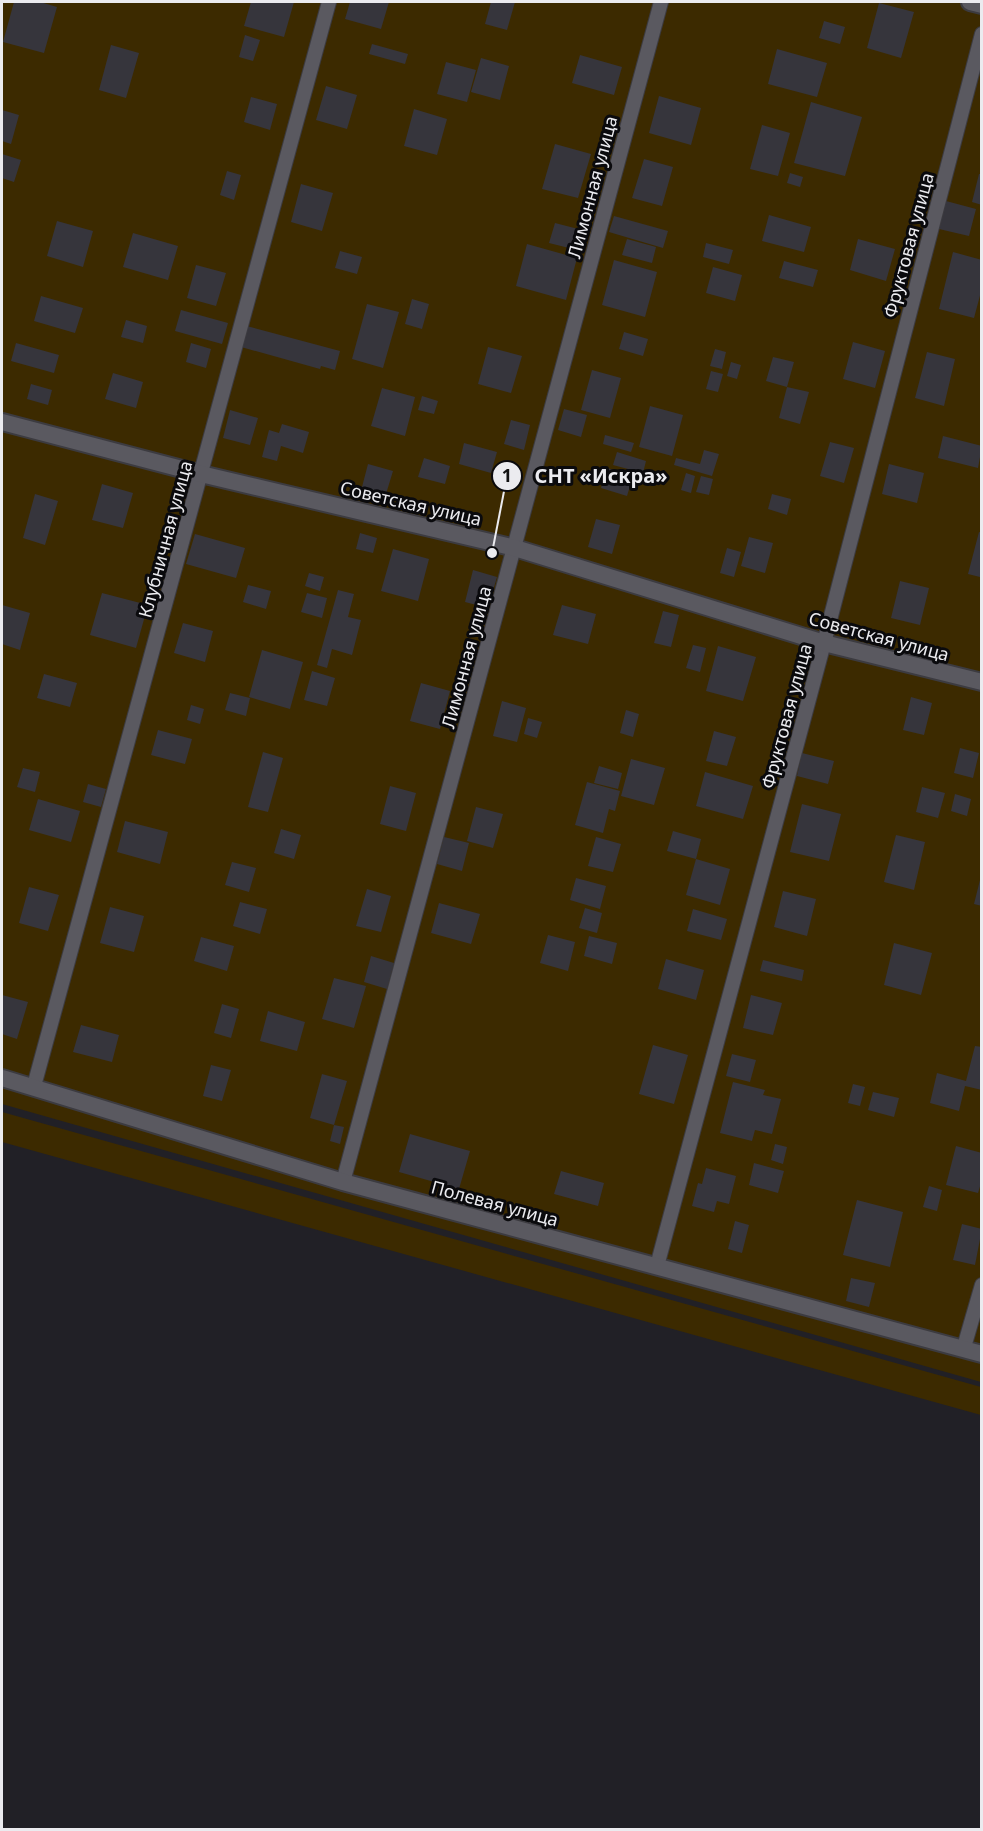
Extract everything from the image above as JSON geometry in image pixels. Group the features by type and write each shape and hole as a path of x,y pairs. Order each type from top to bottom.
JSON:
{"street":[{"path":"970,2 981,5"},
{"name":"Советская улица","path":"2,422 201,474 515,548 824,643 981,682"},
{"name":"Полевая улица","path":"2,1078 343,1182 964,1347 981,1354"}],"lane":[{"name":"Клубничная улица","path":"34,1086 329,2"},
{"name":"Лимонная улица","path":"343,1182 661,2"},
{"name":"Фруктовая улица","path":"657,1266 824,643 981,34"},
{"path":"964,1347 981,1285"}],"shaded area":[{"path":"2,2 981,2 981,1382 2,1104"},
{"path":"2,1112 981,1387 981,1415 2,1142"}],"building":[{"path":"14,2 40,2 57,7 44,53 3,42"},
{"path":"251,2 294,2 284,37 244,26"},
{"path":"350,2 389,2 381,29 345,19"},
{"path":"491,2 515,2 507,30 485,24"},
{"path":"879,3 914,12 901,58 867,48"},
{"path":"824,21 845,27 840,44 819,38"},
{"path":"245,35 260,40 253,61 239,57"},
{"path":"372,44 408,54 405,64 369,54"},
{"path":"111,45 139,53 126,98 99,90"},
{"path":"777,49 827,63 817,97 768,84"},
{"path":"580,55 622,67 614,95 572,83"},
{"path":"481,58 509,66 500,100 471,92"},
{"path":"446,62 476,70 467,102 437,94"},
{"path":"326,86 357,95 347,129 316,120"},
{"path":"659,96 701,108 691,145 649,133"},
{"path":"251,97 277,104 270,130 244,122"},
{"path":"811,102 862,117 845,176 794,163"},
{"path":"414,109 447,119 437,155 404,146"},
{"path":"2,110 19,115 11,144 2,141"},
{"path":"762,125 790,133 778,176 750,169"},
{"path":"555,144 591,154 578,198 542,189"},
{"path":"2,154 21,160 14,182 2,178"},
{"path":"644,159 673,167 662,206 632,198"},
{"path":"227,171 241,175 234,200 220,195"},
{"path":"790,173 803,177 800,187 787,183"},
{"path":"979,174 982,174 982,205 972,202"},
{"path":"301,184 333,193 322,231 291,222"},
{"path":"946,201 976,209 969,236 939,229"},
{"path":"769,215 811,227 804,252 762,241"},
{"path":"614,216 668,231 663,248 609,232"},
{"path":"57,221 93,231 83,267 47,256"},
{"path":"555,223 586,231 581,251 549,243"},
{"path":"133,233 178,246 168,280 123,267"},
{"path":"627,239 656,247 652,263 622,255"},
{"path":"858,239 895,249 886,281 850,270"},
{"path":"706,243 733,250 729,264 703,257"},
{"path":"527,244 577,258 566,300 516,286"},
{"path":"340,251 362,257 357,274 335,268"},
{"path":"953,252 982,260 982,288 974,318 939,309"},
{"path":"614,260 657,272 645,317 602,305"},
{"path":"784,261 818,270 813,287 779,278"},
{"path":"196,265 226,273 216,306 187,298"},
{"path":"713,267 742,275 735,301 706,293"},
{"path":"41,296 83,308 75,333 34,321"},
{"path":"412,299 429,304 422,329 405,324"},
{"path":"367,304 399,312 383,368 352,359"},
{"path":"181,310 228,323 222,344 175,331"},
{"path":"126,320 147,326 143,343 121,337"},
{"path":"247,326 340,351 335,370 321,366 320,369 241,347"},
{"path":"624,332 648,339 643,356 619,349"},
{"path":"853,342 885,351 875,388 843,379"},
{"path":"16,343 59,355 54,373 11,361"},
{"path":"191,343 211,349 206,368 186,362"},
{"path":"488,347 522,356 511,393 478,384"},
{"path":"715,349 726,352 722,369 710,366"},
{"path":"927,352 955,359 944,406 915,398"},
{"path":"773,357 794,362 787,387 766,381"},
{"path":"731,362 741,365 737,379 727,376"},
{"path":"592,370 621,378 610,418 581,410"},
{"path":"711,371 723,374 718,392 706,389"},
{"path":"113,373 143,382 136,408 105,399"},
{"path":"31,384 52,390 48,405 27,399"},
{"path":"787,387 809,392 800,424 779,418"},
{"path":"382,388 415,397 405,436 371,426"},
{"path":"422,396 438,401 434,414 418,410"},
{"path":"650,406 683,415 672,456 639,447"},
{"path":"564,409 587,415 581,437 558,430"},
{"path":"230,410 258,418 250,445 223,438"},
{"path":"511,420 530,425 524,450 504,444"},
{"path":"282,424 309,432 303,453 281,446 277,461 262,457 269,430 279,433"},
{"path":"605,435 634,443 631,452 603,444"},
{"path":"943,436 982,446 978,468 938,458"},
{"path":"830,442 854,448 844,483 820,476"},
{"path":"464,443 497,452 491,473 459,464"},
{"path":"704,450 719,454 712,476 674,465 676,458 700,464"},
{"path":"617,452 646,461 643,473 613,465"},
{"path":"424,458 450,466 445,484 418,477"},
{"path":"368,464 393,471 386,494 362,487"},
{"path":"889,464 924,473 917,503 882,494"},
{"path":"607,468 633,476 627,496 601,488"},
{"path":"686,473 695,476 691,493 681,490"},
{"path":"701,476 713,479 709,495 696,492"},
{"path":"102,484 133,493 123,528 92,520"},
{"path":"35,494 58,501 45,545 23,538"},
{"path":"772,494 791,499 787,515 768,509"},
{"path":"596,519 620,525 612,554 588,547"},
{"path":"979,532 982,533 980,577 968,574"},
{"path":"360,533 377,538 373,553 356,549"},
{"path":"195,534 245,548 236,578 186,564"},
{"path":"749,537 773,543 765,573 741,566"},
{"path":"727,548 741,552 734,577 720,573"},
{"path":"393,549 429,559 418,601 381,591"},
{"path":"473,570 497,577 488,608 465,602"},
{"path":"309,573 324,577 320,591 305,586"},
{"path":"900,581 929,588 920,625 891,618"},
{"path":"248,585 271,591 266,609 243,602"},
{"path":"338,590 354,594 348,617 361,620 352,655 332,649 327,668 317,665"},
{"path":"102,593 148,605 136,648 90,635"},
{"path":"307,593 327,598 322,618 301,612"},
{"path":"2,605 30,613 20,650 2,644"},
{"path":"562,605 596,614 588,644 553,635"},
{"path":"663,611 679,615 671,647 654,643"},
{"path":"183,623 213,631 205,662 174,653"},
{"path":"693,645 706,648 700,672 686,668"},
{"path":"718,646 756,657 743,701 706,691"},
{"path":"262,650 303,662 290,709 249,697"},
{"path":"312,671 335,678 327,706 304,700"},
{"path":"44,674 77,683 70,707 37,698"},
{"path":"421,683 450,691 440,729 410,721"},
{"path":"230,693 250,698 246,716 225,710"},
{"path":"911,697 932,703 924,735 903,730"},
{"path":"502,701 526,708 517,742 493,736"},
{"path":"191,705 204,709 200,724 187,720"},
{"path":"626,710 639,714 633,737 620,733"},
{"path":"528,718 542,722 537,738 524,734"},
{"path":"158,730 192,739 185,764 151,755"},
{"path":"714,731 736,737 727,766 706,761"},
{"path":"960,748 979,753 973,778 954,773"},
{"path":"263,752 283,758 268,812 248,807"},
{"path":"802,753 834,761 828,784 797,776"},
{"path":"631,759 665,768 654,805 621,796"},
{"path":"599,766 622,773 618,789 594,783"},
{"path":"23,768 40,772 35,792 17,787"},
{"path":"705,772 753,786 743,819 696,806"},
{"path":"587,782 620,791 615,811 609,809 603,833 575,825"},
{"path":"88,784 106,789 101,807 83,802"},
{"path":"390,786 416,793 406,831 380,824"},
{"path":"922,787 945,793 938,818 916,812"},
{"path":"955,794 971,799 967,816 951,811"},
{"path":"38,799 80,811 71,842 29,830"},
{"path":"802,804 841,814 829,861 790,852"},
{"path":"476,807 503,814 493,848 467,841"},
{"path":"125,821 168,832 160,864 117,852"},
{"path":"281,829 301,835 294,859 274,853"},
{"path":"673,831 701,839 696,859 667,851"},
{"path":"896,835 925,842 914,890 884,882"},
{"path":"444,837 469,843 462,871 437,864"},
{"path":"596,837 621,844 613,872 588,866"},
{"path":"696,859 730,869 720,905 686,895"},
{"path":"232,862 256,868 249,892 225,885"},
{"path":"982,876 982,906 974,904"},
{"path":"576,878 606,886 600,909 570,900"},
{"path":"29,887 59,895 48,931 19,923"},
{"path":"367,889 391,896 381,932 356,926"},
{"path":"783,891 816,899 807,936 774,927"},
{"path":"240,902 267,909 260,934 233,926"},
{"path":"439,903 480,914 471,944 431,933"},
{"path":"110,907 144,916 134,952 100,943"},
{"path":"585,908 602,913 597,933 579,928"},
{"path":"693,909 727,919 721,940 687,931"},
{"path":"548,935 575,942 568,971 540,963"},
{"path":"589,936 617,943 612,964 584,956"},
{"path":"201,937 234,946 227,971 194,961"},
{"path":"894,943 932,953 921,995 884,985"},
{"path":"371,956 394,963 387,989 364,982"},
{"path":"666,959 704,970 696,1000 658,989"},
{"path":"763,960 804,970 802,981 760,971"},
{"path":"334,978 366,986 354,1028 322,1019"},
{"path":"2,995 28,1002 17,1039 2,1034"},
{"path":"751,995 782,1003 773,1035 743,1028"},
{"path":"222,1004 239,1009 231,1038 214,1033"},
{"path":"268,1011 305,1022 297,1051 260,1041"},
{"path":"81,1025 119,1035 112,1062 73,1052"},
{"path":"653,1045 688,1055 674,1104 639,1094"},
{"path":"975,1046 982,1047 982,1090 965,1086 959,1111 930,1103 937,1073 966,1081"},
{"path":"732,1054 756,1060 750,1082 726,1076"},
{"path":"211,1065 231,1070 222,1101 203,1096"},
{"path":"322,1074 347,1081 334,1125 310,1118"},
{"path":"733,1082 765,1090 763,1095 781,1099 772,1134 755,1130 752,1141 720,1133"},
{"path":"853,1084 865,1087 860,1106 848,1103"},
{"path":"873,1092 899,1098 894,1117 868,1110"},
{"path":"334,1125 344,1127 340,1144 330,1141"},
{"path":"410,1134 470,1151 459,1189 399,1172"},
{"path":"775,1144 787,1147 783,1164 771,1160"},
{"path":"956,1146 982,1153 982,1180 978,1193 946,1185"},
{"path":"754,1163 784,1171 778,1193 749,1185"},
{"path":"706,1168 736,1176 729,1204 717,1201 714,1212 692,1206 698,1183 702,1184"},
{"path":"561,1171 604,1183 598,1206 554,1194"},
{"path":"929,1186 942,1190 937,1211 923,1207"},
{"path":"857,1200 903,1212 890,1267 843,1255"},
{"path":"735,1221 749,1225 742,1253 728,1249"},
{"path":"962,1224 982,1229 975,1265 953,1260"},
{"path":"851,1278 875,1283 869,1307 846,1301"}],"place":[{"name":"СНТ «Искра»","path":"492,553"}]}
